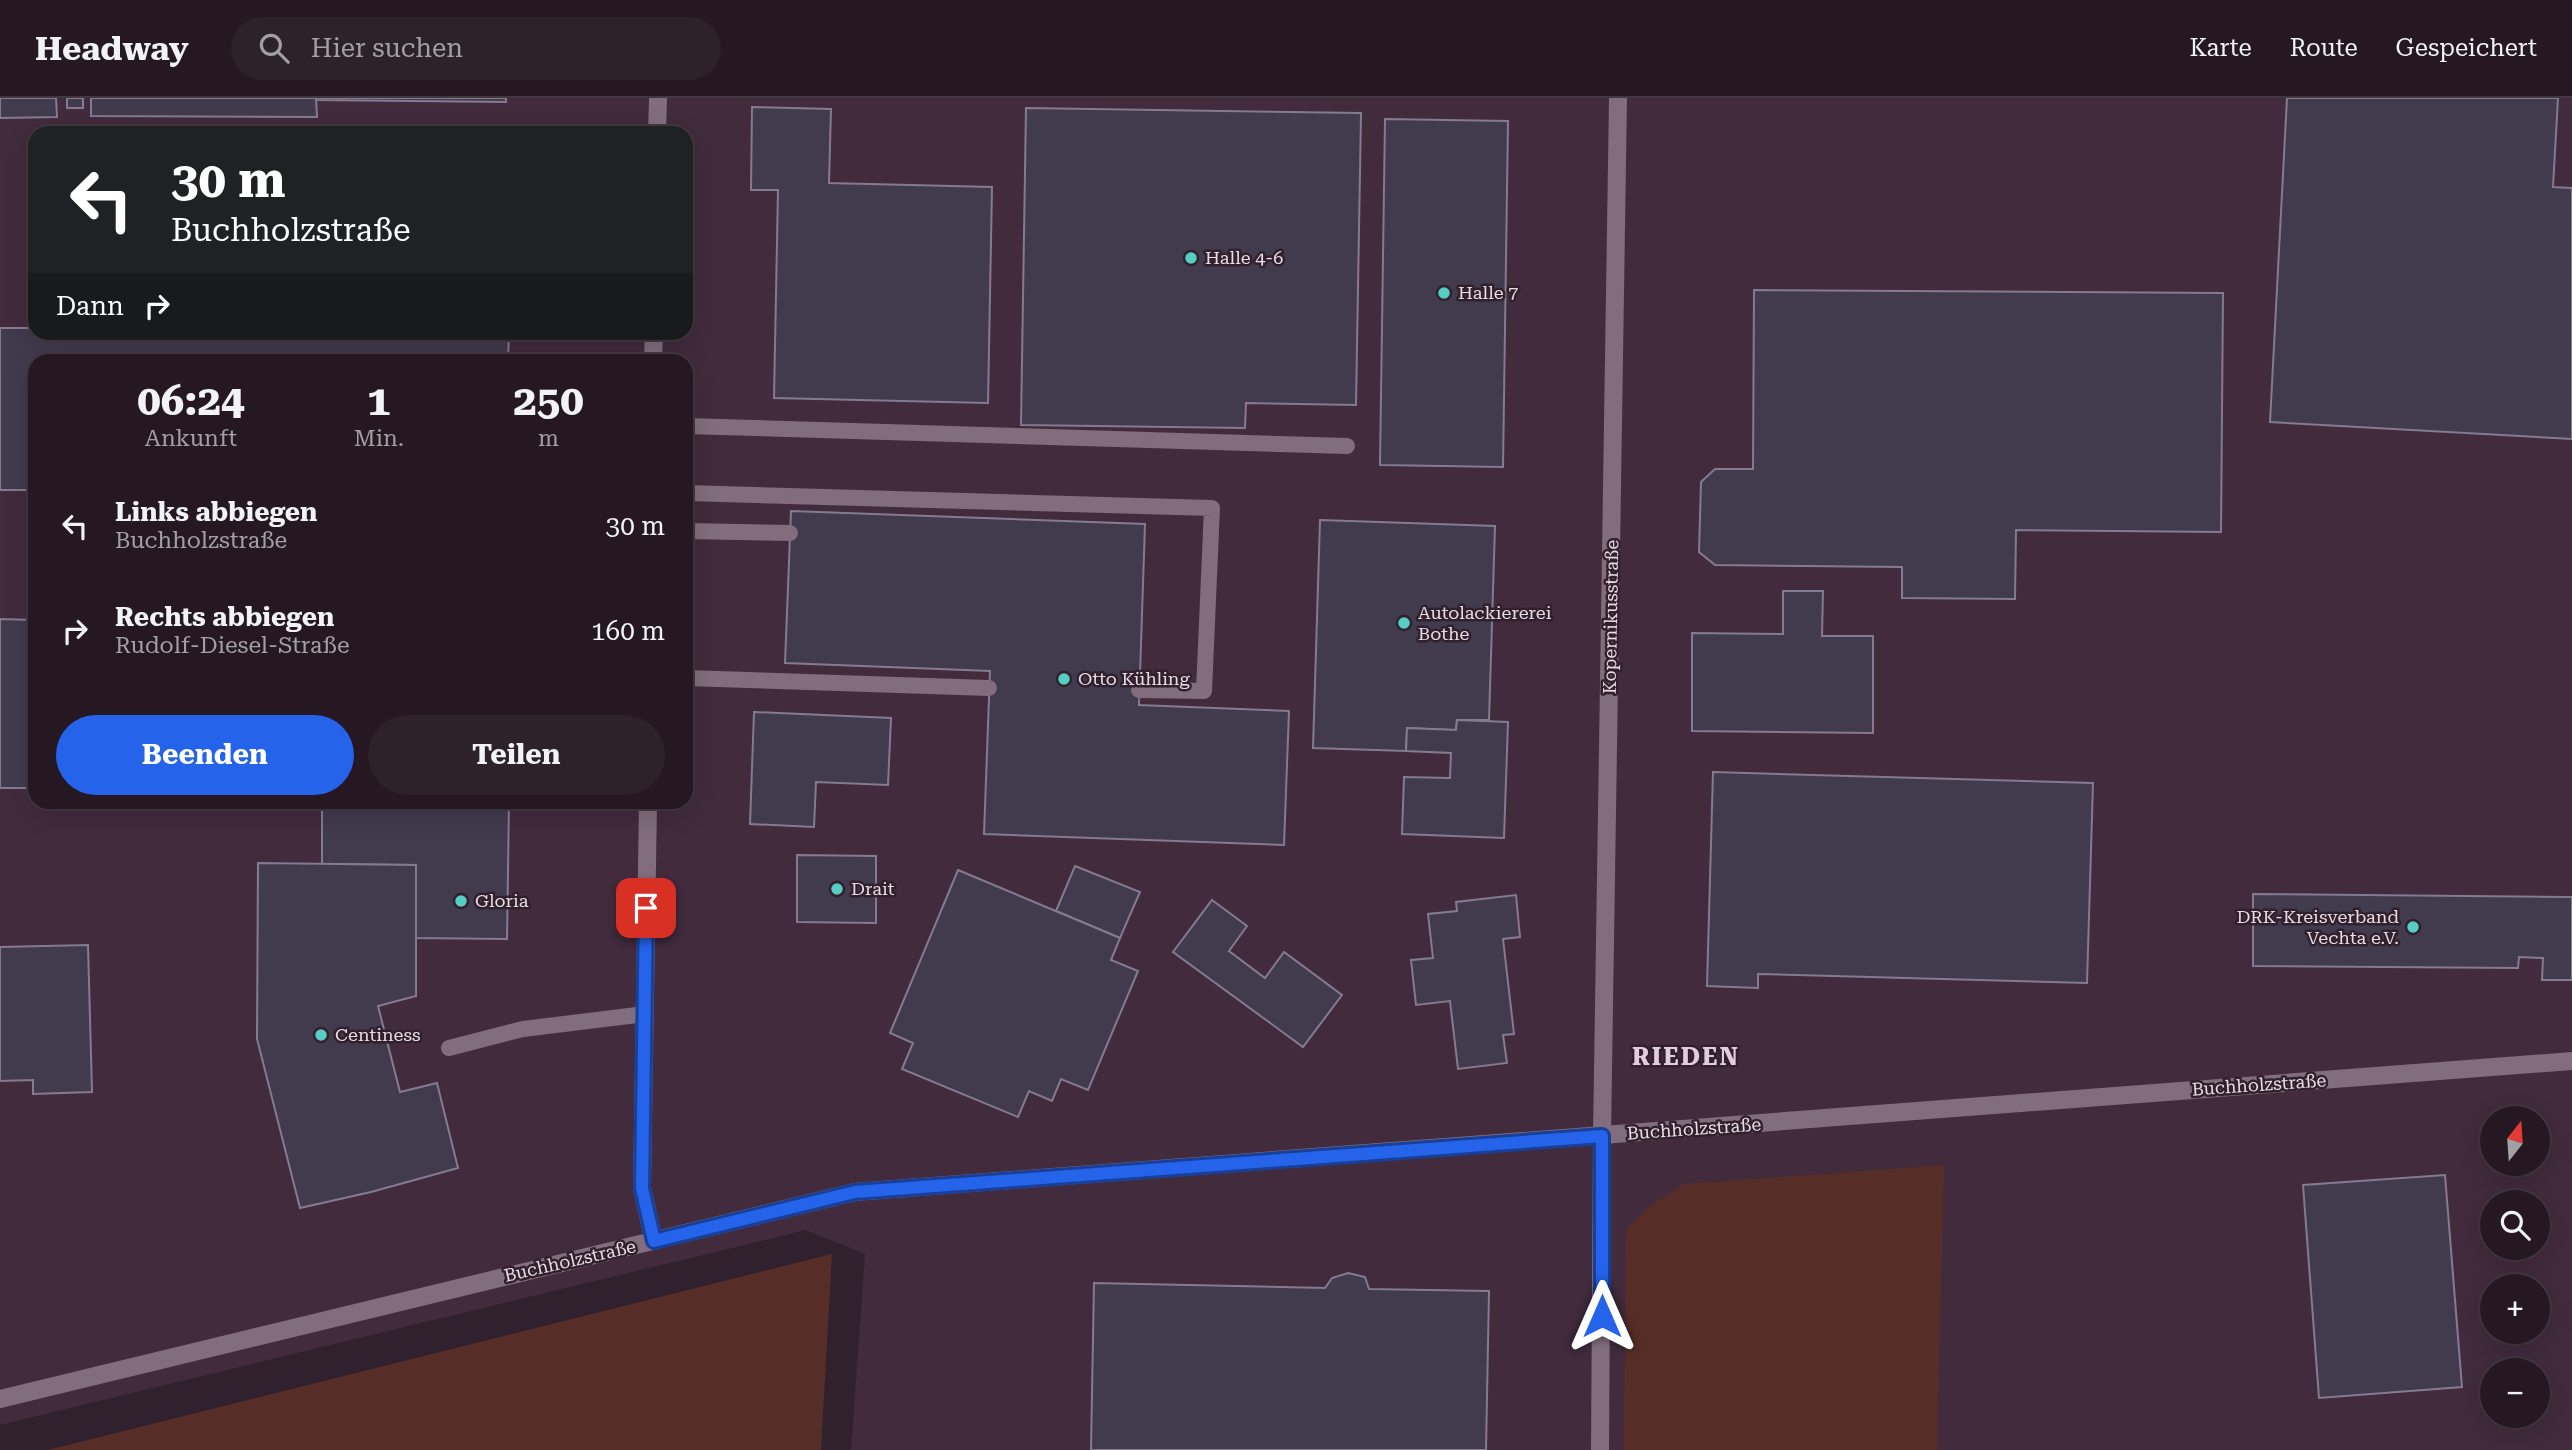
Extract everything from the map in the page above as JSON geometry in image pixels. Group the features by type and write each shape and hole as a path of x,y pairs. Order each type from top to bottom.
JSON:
{"street":[{"path":"657,126 658,98"},
{"name":"Kopernikusstraße","path":"1600,1450 1602,1136 1618,98"},
{"path":"648,809 642,1188 654,1241"},
{"name":"Buchholzstraße","path":"0,1399 855,1192 2572,1061"}],"lane":[{"path":"693,426 1346,446"},
{"path":"693,493 1212,508 1204,691 1139,690"},
{"path":"693,531 790,533"},
{"path":"693,678 989,688"},
{"path":"449,1048 523,1030 645,1014"}],"shaded area":[{"path":"0,98 2572,98 2572,1450 851,1450 865,1254 806,1230 0,1425"},
{"path":"1944,1165 1937,1450 1624,1450 1626,1229 1647,1208 1684,1184"},
{"path":"832,1254 821,1450 48,1450"}],"building":[{"path":"0,98 56,98 57,117 0,118"},
{"path":"67,98 83,98 83,108 67,108"},
{"path":"91,98 316,98 317,117 91,116"},
{"path":"506,98 506,102 316,100"},
{"path":"2287,98 2558,98 2553,187 2572,188 2572,439 2270,422"},
{"path":"752,107 831,109 829,183 992,187 988,403 774,398 778,190 751,190"},
{"name":"Halle 4-6","path":"1026,108 1361,113 1356,405 1246,403 1245,428 1021,425"},
{"name":"Halle 7","path":"1385,119 1508,121 1503,467 1380,465"},
{"path":"1754,290 2223,293 2221,532 2016,530 2015,599 1902,598 1902,567 1715,565 1699,552 1701,482 1715,469 1753,469"},
{"path":"0,328 28,328 28,340 509,340 508,354 28,354 28,490 0,490"},
{"name":"Otto Kühling","path":"791,511 1145,524 1139,705 1289,711 1284,845 984,834 990,671 785,663"},
{"name":"Autolackiererei Bothe","path":"1320,520 1495,526 1489,720 1457,720 1456,730 1407,728 1406,751 1313,748"},
{"path":"1783,591 1823,591 1822,636 1873,636 1873,733 1692,731 1692,633 1783,634"},
{"path":"0,619 28,620 28,788 0,788"},
{"path":"754,712 891,718 888,785 816,782 814,827 750,824"},
{"path":"1457,720 1508,722 1504,838 1402,834 1404,777 1450,778 1451,753 1406,751 1407,728 1456,730"},
{"path":"1713,772 2093,783 2087,983 1758,974 1758,988 1707,986"},
{"name":"Gloria","path":"322,809 509,809 507,939 415,938 416,865 322,864"},
{"name":"Drait","path":"797,855 876,856 876,923 797,922"},
{"name":"Centiness","path":"258,863 416,865 416,996 378,1006 400,1092 437,1083 458,1168 300,1208 257,1039"},
{"path":"1075,866 1140,892 1120,938 1056,911"},
{"path":"958,870 1120,938 1111,960 1138,971 1088,1090 1061,1079 1052,1101 1029,1091 1018,1117 902,1069 913,1043 890,1033"},
{"name":"DRK-Kreisverband Vechta e.V.","path":"2253,894 2572,897 2572,980 2542,980 2543,958 2519,957 2518,968 2253,966"},
{"path":"1516,895 1520,937 1503,939 1514,1034 1503,1035 1507,1063 1458,1069 1450,1001 1416,1005 1411,960 1433,958 1428,914 1457,911 1456,902"},
{"path":"1212,900 1247,926 1229,951 1265,978 1284,952 1342,995 1303,1047 1173,952"},
{"path":"88,945 92,1092 33,1094 33,1080 0,1081 0,947"},
{"path":"2445,1175 2462,1387 2319,1398 2303,1185"},
{"path":"1348,1273 1365,1277 1369,1289 1489,1291 1486,1450 1091,1450 1094,1283 1325,1288 1332,1278"}],"place":[{"name":"Halle 4-6","path":"1191,258"},
{"name":"Halle 7","path":"1444,293"},
{"name":"Autolackiererei Bothe","path":"1404,623"},
{"name":"Otto Kühling","path":"1064,679"},
{"name":"Drait","path":"837,889"},
{"name":"Gloria","path":"461,901"},
{"name":"DRK-Kreisverband Vechta e.V.","path":"2413,927"},
{"name":"Centiness","path":"321,1035"}],"district":[{"name":"RIEDEN","path":"1686,1057"}],"route":[{"path":"646,908 642,1188 654,1241 855,1192 1602,1136 1602,1316"}]}
